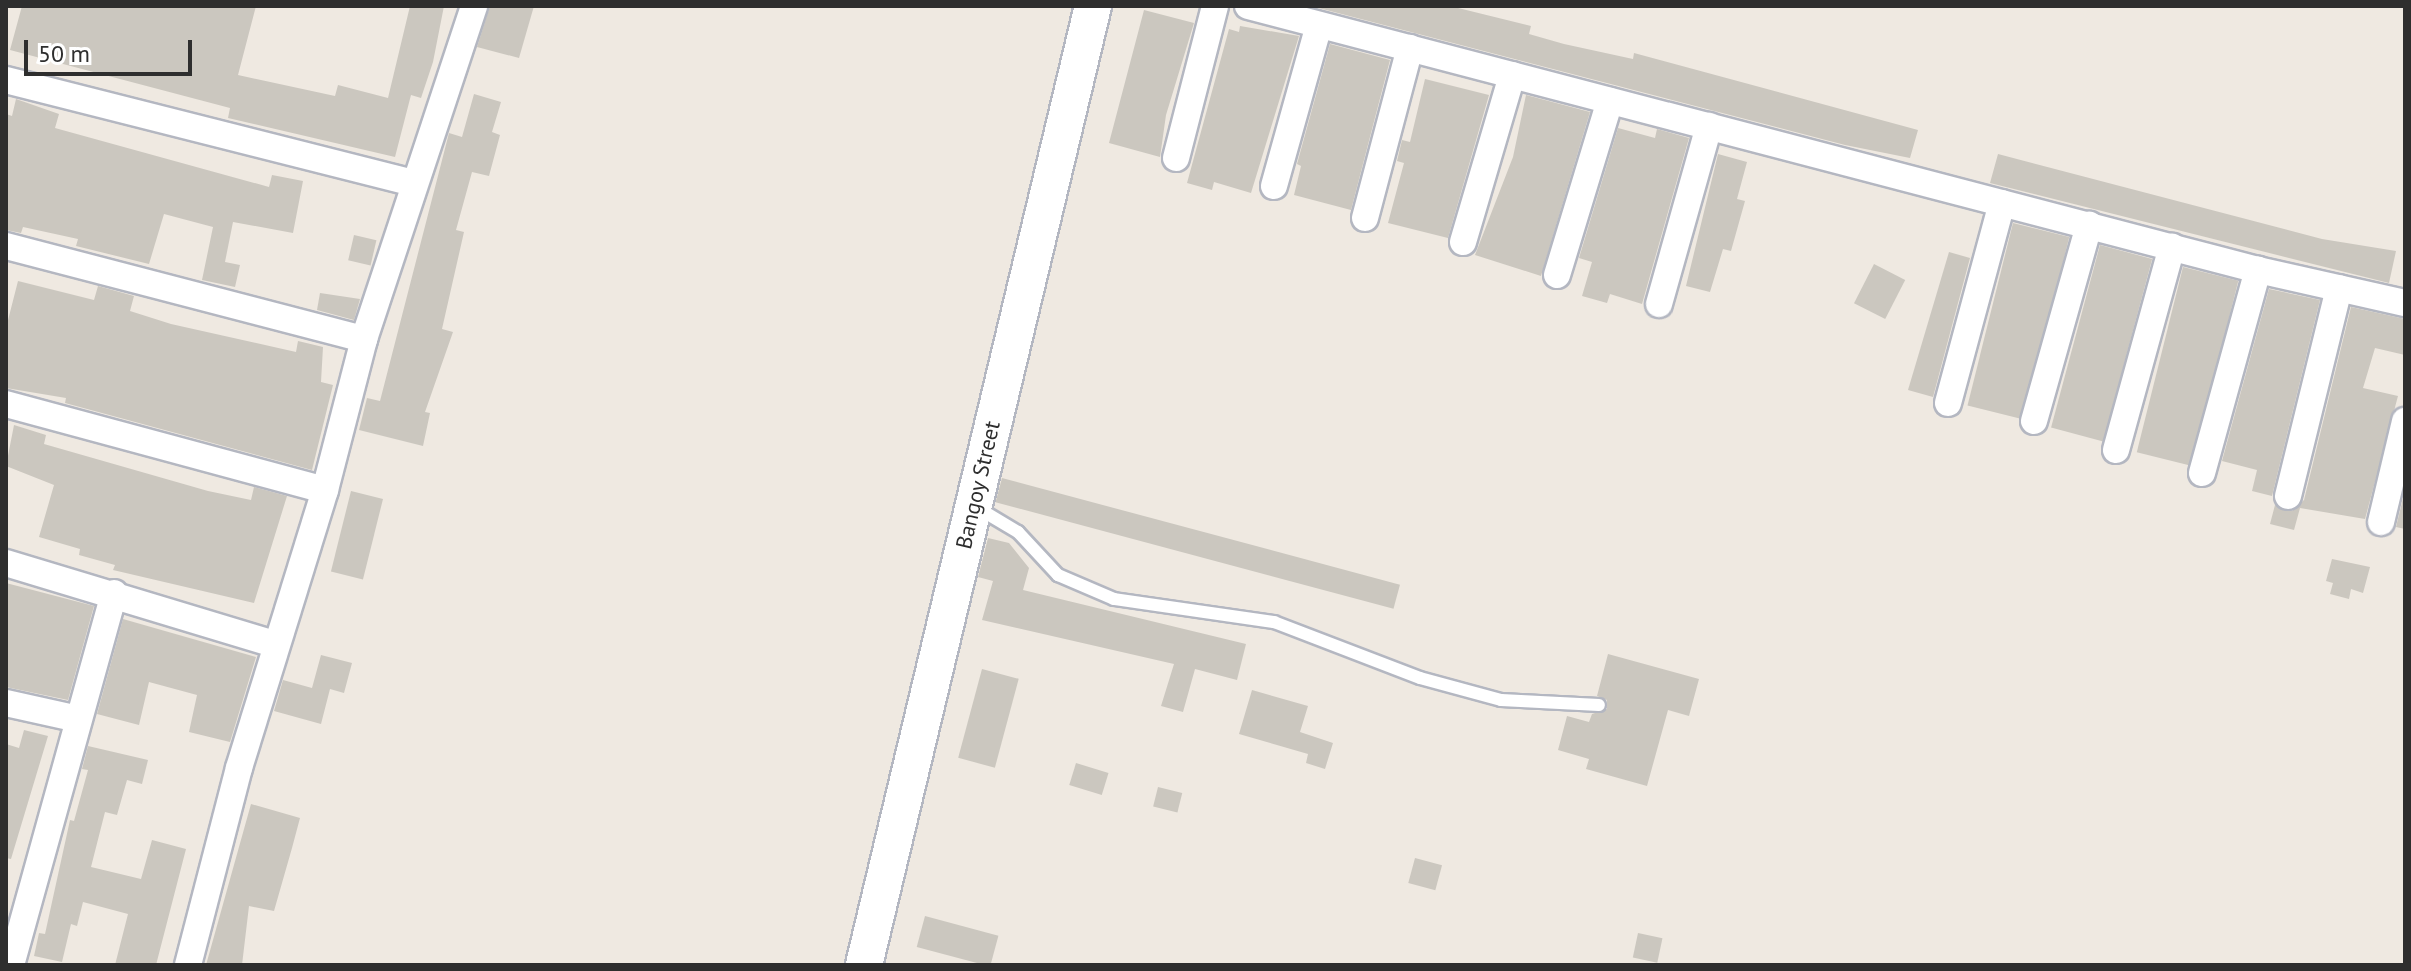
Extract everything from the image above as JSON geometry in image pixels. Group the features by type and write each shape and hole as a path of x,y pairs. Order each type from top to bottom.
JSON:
{"main road":[{"name":"Bangoy Street","path":"864,965 1093,6"}],"street":[{"path":"188,965 274,644 325,490 364,339 413,183 441,114 474,6"},
{"path":"1176,158 1215,6"},
{"path":"1248,6 2258,270 2405,303"},
{"path":"1274,186 1319,25"},
{"path":"1365,218 1410,48"},
{"path":"1463,242 1512,75"},
{"path":"6,80 413,183"},
{"path":"1557,275 1610,101"},
{"path":"1659,304 1709,126"},
{"path":"1948,403 2002,203"},
{"path":"2034,421 2089,225"},
{"path":"6,246 364,339"},
{"path":"2116,450 2172,247"},
{"path":"2202,473 2258,270"},
{"path":"2288,496 2339,288"},
{"path":"6,404 325,490"},
{"path":"2381,522 2405,421"},
{"path":"6,563 114,593 274,644"},
{"path":"11,965 114,593"},
{"path":"6,703 78,719"}],"lane":[{"path":"973,506 1018,532 1058,575 1093,592 1156,607 1274,622 1420,678 1501,700 1599,705"}],"building":[{"path":"22,6 256,6 238,75 335,96 338,85 388,98 410,6 444,6 433,62 421,98 411,95 395,157 228,118 230,108 10,50"},
{"path":"490,6 534,6 519,58 477,47"},
{"path":"1311,6 1450,6 1531,26 1529,34 1564,44 1633,59 1634,53 1918,130 1910,158 1845,145"},
{"path":"1144,10 1194,23 1166,115 1160,157 1109,143"},
{"path":"1240,26 1299,36 1251,193 1214,182 1212,190 1187,183 1229,29 1239,32"},
{"path":"1330,44 1390,60 1351,210 1294,195 1301,166 1297,164"},
{"path":"1425,79 1489,95 1448,238 1388,223 1404,163 1397,161 1402,140 1410,142"},
{"path":"474,94 501,102 492,132 500,135 489,176 472,172 456,230 464,232 442,329 453,332 425,412 430,413 423,446 359,430 367,398 380,401 449,133 462,137"},
{"path":"1526,95 1590,112 1541,276 1475,255 1513,157"},
{"path":"16,99 59,114 55,128 269,187 272,175 303,181 293,233 233,222 225,262 240,265 235,287 202,280 213,227 164,214 149,264 76,246 78,239 23,227 21,233 6,230 6,114 12,116"},
{"path":"1618,128 1655,138 1657,129 1689,138 1642,304 1610,294 1607,303 1582,296 1592,262 1579,258"},
{"path":"1718,154 1747,162 1737,199 1745,201 1731,251 1723,249 1710,292 1686,286"},
{"path":"1998,154 2322,239 2396,251 2389,283 1990,183"},
{"path":"2013,223 2069,237 2024,419 1968,405"},
{"path":"354,235 376,240 371,266 348,260"},
{"path":"2100,245 2152,259 2103,442 2051,428"},
{"path":"1949,252 1970,258 1933,397 1908,390"},
{"path":"1874,264 1905,280 1885,319 1854,303"},
{"path":"2183,267 2238,281 2192,466 2137,452"},
{"path":"18,281 94,300 98,286 134,296 130,311 171,324 296,352 298,341 323,347 321,382 333,385 312,470 65,403 66,398 6,388 6,328"},
{"path":"2269,289 2320,300 2272,496 2252,491 2257,470 2222,461"},
{"path":"320,293 360,299 354,320 317,310"},
{"path":"2351,307 2405,319 2405,355 2375,348 2363,388 2398,396 2365,519 2300,508 2294,530 2270,524 2275,505 2292,511 2304,500"},
{"path":"14,425 46,435 44,444 208,491 251,500 254,487 287,496 254,603 113,570 115,565 79,555 80,549 39,537 54,485 6,466"},
{"path":"1002,478 1400,585 1393,609 996,502"},
{"path":"2405,490 2405,529 2396,527"},
{"path":"351,491 383,499 363,580 331,572"},
{"path":"988,538 1009,543 1029,568 1023,590 1246,644 1237,680 1195,669 1183,712 1161,706 1174,664 982,620 993,581 978,577"},
{"path":"2332,559 2370,567 2363,593 2351,589 2349,599 2330,594 2333,583 2326,581"},
{"path":"6,583 94,606 68,700 6,687"},
{"path":"123,619 256,657 230,742 189,732 197,695 149,682 139,725 97,714"},
{"path":"1608,654 1699,679 1689,716 1668,710 1647,786 1586,769 1589,759 1558,750 1567,716 1589,722 1592,714 1607,709 1607,700 1597,696"},
{"path":"321,655 352,663 344,693 330,689 321,724 274,711 283,680 312,688"},
{"path":"982,669 1019,679 995,768 958,758"},
{"path":"1252,690 1308,706 1300,732 1333,743 1325,769 1306,763 1308,754 1239,734"},
{"path":"24,730 48,736 11,859 6,858 6,744 19,748"},
{"path":"88,746 148,760 142,784 127,780 117,815 105,812 91,867 141,879 152,840 186,849 156,965 115,965 128,914 83,902 77,926 71,924 62,962 34,956 39,933 45,934 70,820 74,821 88,770 82,769"},
{"path":"1076,763 1109,773 1102,795 1069,785"},
{"path":"1158,787 1182,793 1177,812 1153,806"},
{"path":"251,804 300,818 292,848 274,911 249,906 242,965 206,965"},
{"path":"1415,858 1442,865 1435,890 1408,883"},
{"path":"925,916 998,936 991,965 917,947"},
{"path":"1638,933 1662,938 1657,963 1633,957"}]}
